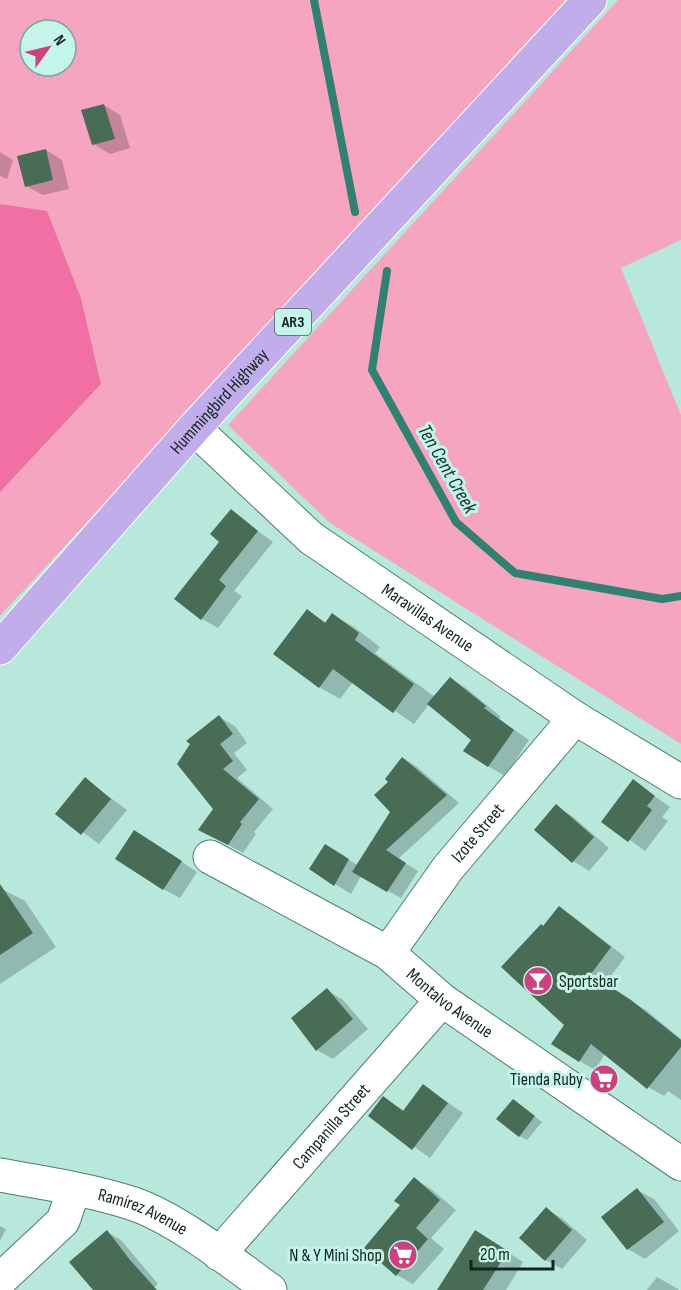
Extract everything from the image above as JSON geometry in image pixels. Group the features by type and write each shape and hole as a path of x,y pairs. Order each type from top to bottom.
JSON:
{"main road":[{"name":"Hummingbird Highway","path":"0,646 194,428 590,0"}],"street":[{"name":"Maravillas Avenue","path":"194,428 311,538 575,718 681,782"},
{"name":"Izote Street","path":"388,953 448,868 575,718"},
{"name":"Montalvo Avenue","path":"210,857 388,953 442,1000 681,1164"},
{"name":"Campanilla Street","path":"219,1254 442,1000"},
{"name":"Ramírez Avenue","path":"0,1175 74,1188 136,1205 219,1254 270,1290"},
{"path":"0,1280 63,1221 74,1188"}],"shaded area":[{"path":"0,0 571,0 0,616 0,492 101,384 81,298 47,212 0,204"},
{"path":"618,0 681,0 681,240 621,268 681,415 681,744 330,523 228,425"},
{"path":"0,204 47,211 81,298 101,384 0,492"}],"building":[{"path":"104,104 115,139 92,145 81,110"},
{"path":"46,149 53,180 25,187 17,156"},
{"path":"231,509 258,531 219,580 226,586 201,620 174,599 219,542 210,534"},
{"path":"307,609 325,623 332,613 359,633 355,640 414,684 393,713 333,669 319,688 273,654"},
{"path":"450,677 486,706 484,708 514,730 488,767 463,751 471,740 427,704"},
{"path":"219,715 233,734 220,744 233,761 223,769 259,799 240,822 242,824 228,845 198,830 213,809 177,764 190,744 186,741"},
{"path":"402,757 447,795 386,850 406,863 387,892 352,872 390,812 374,795 388,782 385,779"},
{"path":"85,777 111,799 81,835 55,814"},
{"path":"633,779 655,796 647,806 652,810 628,842 601,822"},
{"path":"556,804 594,837 572,863 534,830"},
{"path":"134,830 182,861 163,890 115,859"},
{"path":"325,844 349,859 334,886 309,869"},
{"path":"0,884 33,933 0,955"},
{"path":"559,906 611,947 591,974 631,1000 681,1040 681,1047 647,1089 591,1044 579,1062 551,1044 564,1025 501,967 541,924 543,926"},
{"path":"327,988 353,1019 316,1051 291,1018"},
{"path":"423,1084 448,1103 412,1150 368,1116 383,1096 403,1111"},
{"path":"513,1099 535,1116 519,1137 496,1119"},
{"path":"414,1177 440,1200 416,1228 428,1239 396,1276 364,1248 400,1205 394,1201"},
{"path":"637,1188 664,1222 627,1250 601,1217"},
{"path":"546,1207 572,1230 545,1261 519,1238"},
{"path":"107,1230 157,1290 93,1290 69,1262"},
{"path":"475,1230 508,1251 483,1290 437,1290"}],"waterway":[{"name":"Ten Cent Creek","path":"314,0 355,212"},
{"name":"Ten Cent Creek","path":"387,271 372,370 456,522 515,573 662,599 681,596"}],"place":[{"name":"Sportsbar","path":"538,981"},
{"name":"Tienda Ruby","path":"604,1079"},
{"name":"N & Y Mini Shop","path":"403,1255"}]}
